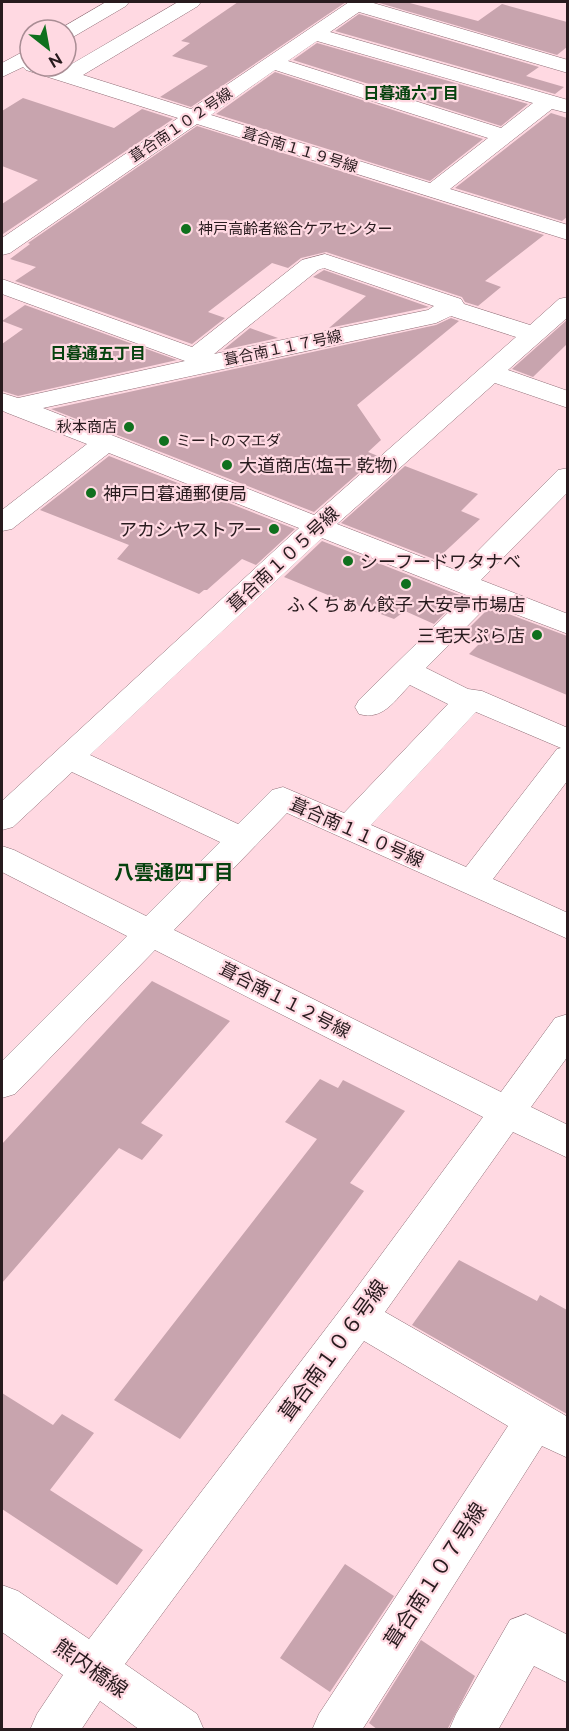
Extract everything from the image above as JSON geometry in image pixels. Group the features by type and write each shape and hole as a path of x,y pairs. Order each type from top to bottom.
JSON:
{"street":[{"path":"78,69 190,2"},
{"path":"359,3 567,67"},
{"name":"葺合南１０２号線","path":"4,245 359,3"},
{"path":"78,26 113,5 155,23"},
{"path":"314,34 558,105"},
{"path":"272,63 503,136"},
{"name":"葺合南１１９号線","path":"72,78 567,232"},
{"path":"434,191 503,136 558,105"},
{"path":"2,286 205,360 310,265 325,261 452,304 448,307 532,334"},
{"name":"葺合南１０５号線","path":"2,819 319,525 567,304"},
{"name":"葺合南１１７号線","path":"8,404 205,360 436,316 448,307"},
{"path":"489,372 567,400"},
{"path":"8,404 319,525 567,625"},
{"path":"2,524 106,441"},
{"path":"370,707 407,671 567,476"},
{"path":"407,671 468,701"},
{"path":"349,828 471,698 567,740"},
{"path":"68,757 242,839"},
{"path":"472,883 567,757"},
{"name":"葺合南１１０号線","path":"2,1084 283,798 567,927"},
{"name":"葺合南１１２号線","path":"2,858 567,1143"},
{"name":"葺合南１０６号線","path":"53,1730 94,1669 358,1317 567,1028"},
{"path":"358,1317 551,1430"},
{"name":"葺合南１０７号線","path":"335,1730 551,1430"},
{"name":"熊内橋線","path":"2,1606 181,1730"},
{"path":"472,1730 526,1636 567,1661"}],"building":[{"path":"238,2 346,2 191,107 160,97 208,66 172,56 190,43 181,41"},
{"path":"376,2 406,2 478,21 502,4 567,22 567,47 557,55"},
{"path":"359,14 539,67 526,76 564,87 555,94 335,31"},
{"path":"317,43 528,104 501,126 293,60"},
{"path":"275,72 483,139 430,181 216,114"},
{"path":"23,98 114,128 142,109 173,119 3,234 2,204 38,180 2,166 2,111"},
{"path":"551,113 567,118 567,217 562,221 455,188"},
{"path":"197,126 544,235 485,281 501,287 478,306 465,302 462,297 326,252 301,258 288,268 272,263 208,312 225,318 192,344 15,281 36,267 10,259 30,244 28,243"},
{"path":"324,270 429,307 329,328 366,296 313,277"},
{"path":"25,305 177,360 18,396 2,391 2,344 23,329 2,321"},
{"path":"451,318 459,321 357,405 381,440 368,452 378,456 314,512 51,409 436,325"},
{"path":"567,320 567,344 533,377 512,369"},
{"path":"250,328 278,338 223,350"},
{"path":"109,456 295,529 256,565 242,559 207,590 199,594 117,559 129,545 40,510"},
{"path":"405,466 478,494 461,511 480,519 436,560 341,523"},
{"path":"322,541 462,596 434,624 405,611 394,619 284,577"},
{"path":"490,607 567,636 567,695 469,654 479,644 461,636"},
{"path":"152,981 230,1021 141,1123 163,1135 142,1160 119,1148 2,1283 2,1144"},
{"path":"320,1079 338,1088 343,1080 405,1111 350,1183 364,1191 180,1439 114,1400 317,1139 285,1122"},
{"path":"459,1260 537,1301 540,1295 567,1310 567,1414 412,1325"},
{"path":"2,1393 53,1425 62,1414 94,1433 50,1490 143,1550 117,1585 2,1509"},
{"path":"345,1564 394,1596 330,1692 280,1658"},
{"path":"421,1640 475,1676 447,1730 378,1730 369,1723"}],"place":[{"name":"神戸高齢者総合ケアセンター","path":"186,229"},
{"name":"秋本商店","path":"129,427"},
{"name":"ミートのマエダ","path":"164,441"},
{"name":"大道商店(塩干 乾物)","path":"227,465"},
{"name":"神戸日暮通郵便局","path":"91,493"},
{"name":"アカシヤストアー","path":"274,529"},
{"name":"シーフードワタナベ","path":"348,561"},
{"name":"ふくちぁん餃子 大安亭市場店","path":"406,584"},
{"name":"三宅天ぷら店","path":"537,635"}],"district":[{"name":"日暮通六丁目","path":"411,93"},
{"name":"日暮通五丁目","path":"98,353"},
{"name":"八雲通四丁目","path":"174,872"}]}
